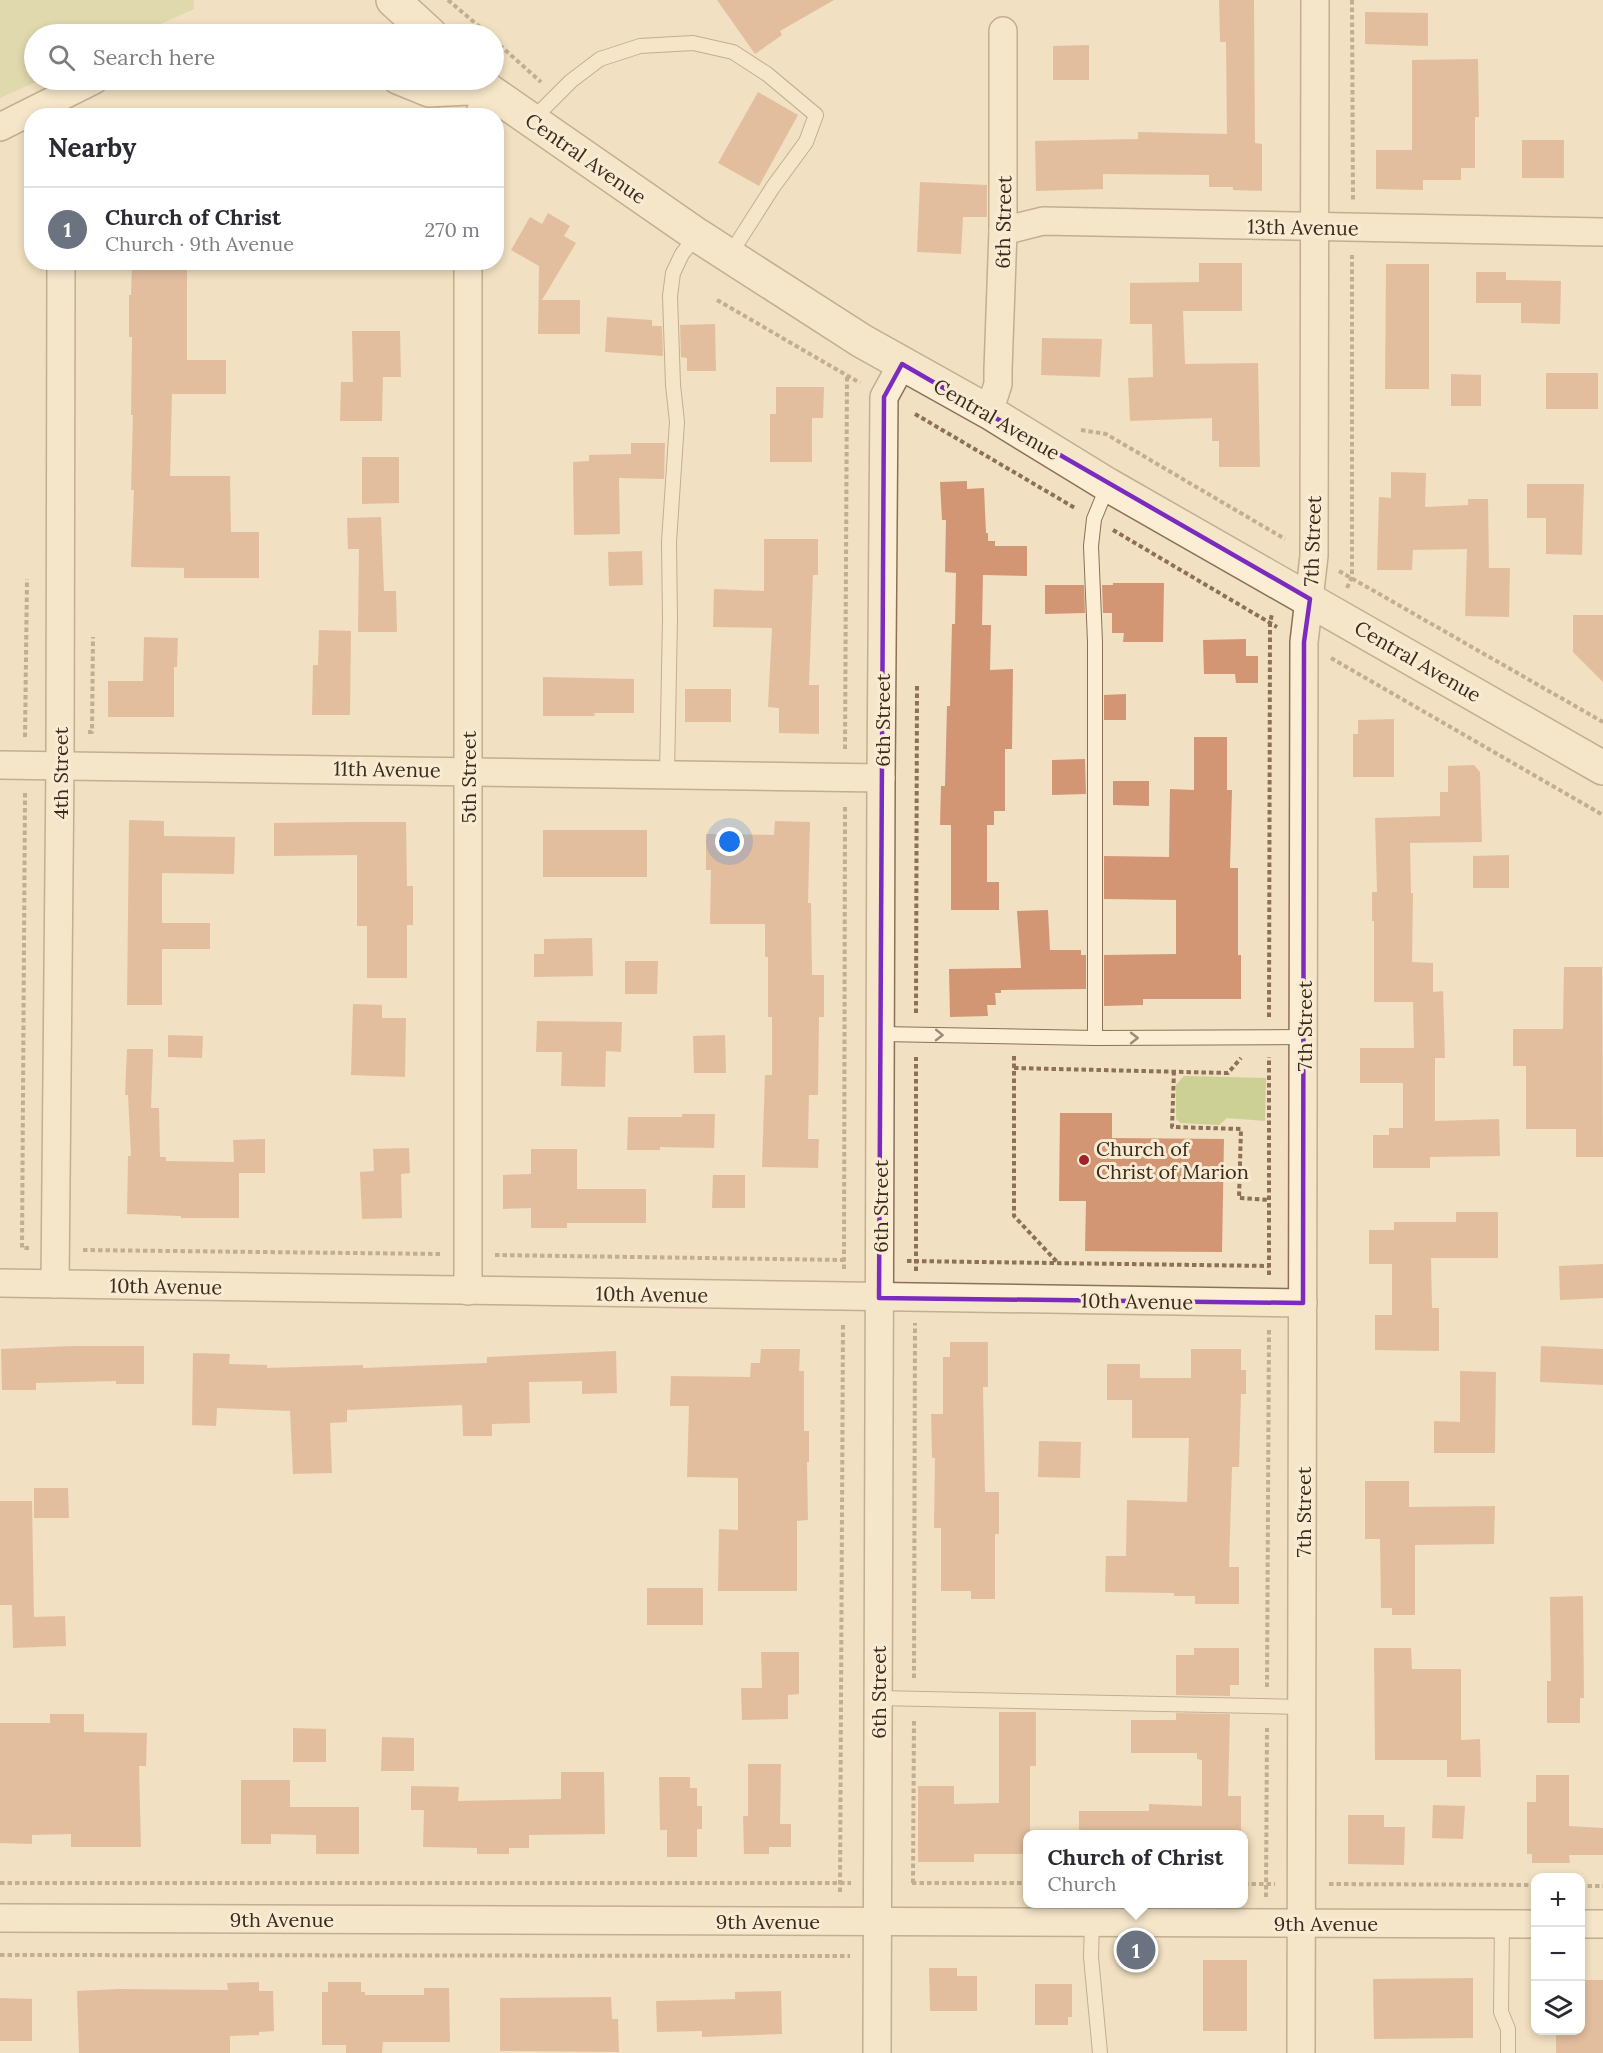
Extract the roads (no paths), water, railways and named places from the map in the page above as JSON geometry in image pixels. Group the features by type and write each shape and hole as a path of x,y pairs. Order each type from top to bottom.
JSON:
{"street":[{"path":"393,0 419,24"},
{"name":"7th Street","path":"1301,2053 1304,642 1314,556 1315,0"},
{"name":"6th Street","path":"989,412 998,384 1004,231 1004,31"},
{"path":"62,106 82,90"},
{"name":"Central Avenue","path":"422,90 429,93 482,95 532,120 697,235 902,364 989,412 1108,485 1603,768"},
{"path":"0,127 24,119"},
{"name":"13th Avenue","path":"1004,231 1043,221 1603,232"},
{"name":"4th Street","path":"55,1284 62,270"},
{"name":"5th Street","path":"468,270 468,1291"},
{"name":"6th Street","path":"877,2053 884,397 902,364"},
{"name":"11th Avenue","path":"0,765 468,770 881,778"},
{"name":"10th Avenue","path":"0,1283 1303,1303"},
{"name":"9th Avenue","path":"0,1918 1531,1924"},
{"path":"1585,1924 1603,1924"}],"lane":[{"path":"532,120 571,81 600,59 640,46 693,43 733,52 766,74 816,115 806,142 773,187 729,256"},
{"path":"667,774 669,542 677,422 673,385 670,296 673,273 682,254 697,235"},
{"path":"1095,1038 1095,642 1091,546 1094,519 1108,485"},
{"path":"881,1034 1095,1038 1304,1037"},
{"path":"878,1698 1302,1707"},
{"path":"1092,1922 1091,1956 1100,2053"},
{"path":"1502,1924 1501,2012 1508,2029 1508,2053"}],"place":[{"name":"Church of Christ of Marion","path":"1084,1160"},
{"name":"Church of Christ","path":"1136,1950"}]}
